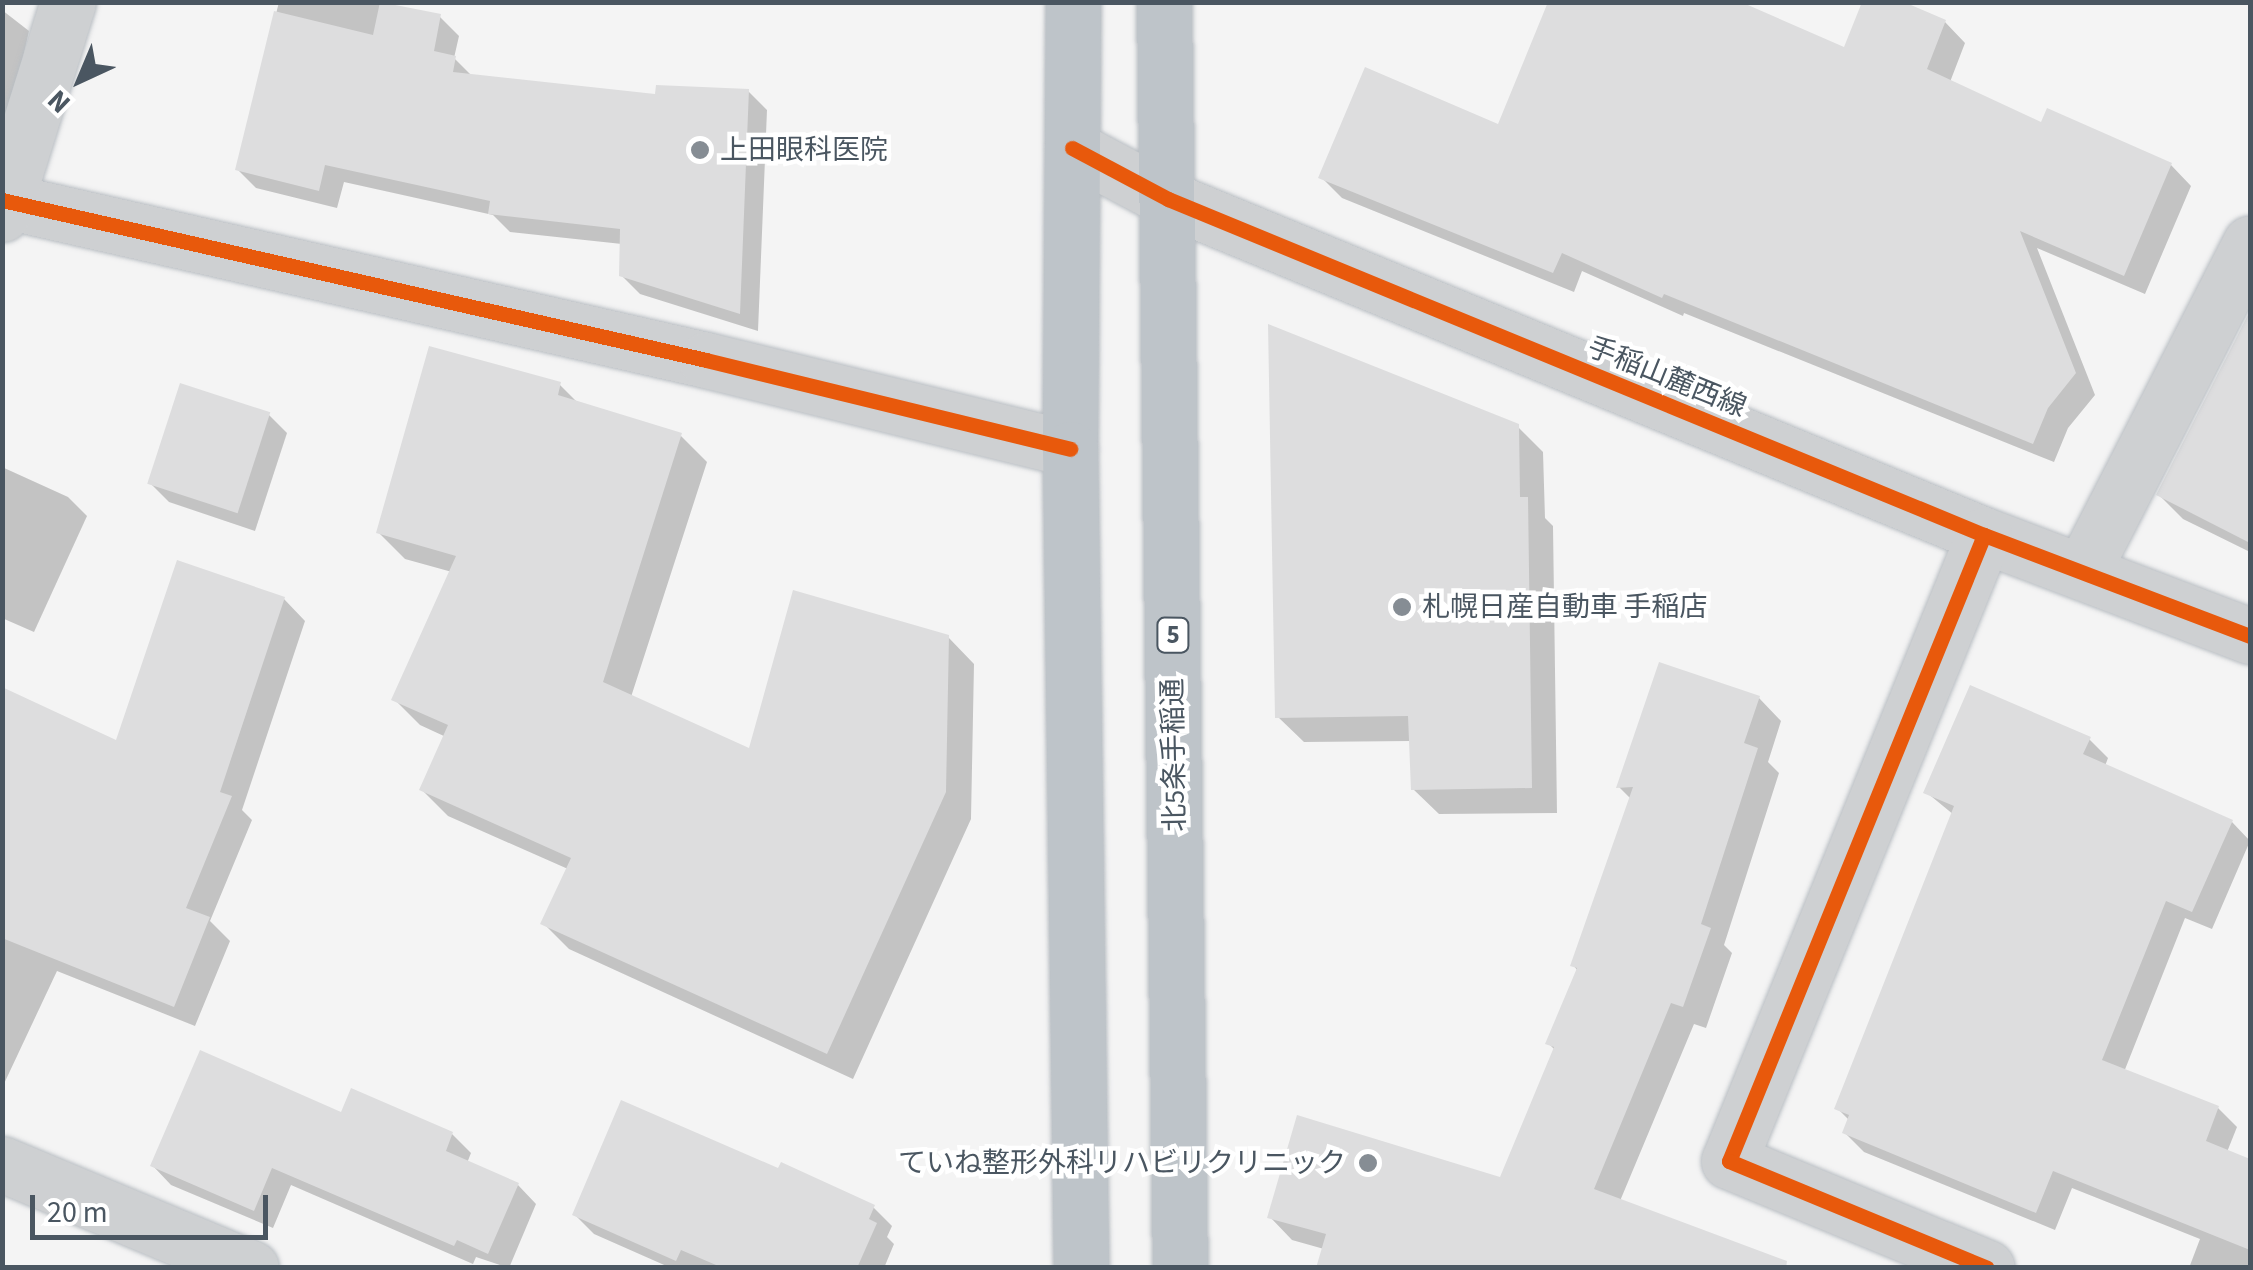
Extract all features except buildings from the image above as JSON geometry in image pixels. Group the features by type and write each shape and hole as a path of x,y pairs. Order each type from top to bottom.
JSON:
{"highway":[{"path":"1073,2 1070,450 1081,1268"},
{"name":"北5条手稲通","path":"1164,2 1180,1268"}],"street":[{"path":"68,2 4,205 706,360 1070,450"},
{"name":"手稲山麓西線","path":"1072,148 1168,199 1984,535 2250,636"},
{"path":"2082,572 2250,244"},
{"path":"1984,535 1729,1161 1987,1268"},
{"path":"2,1164 251,1268"}],"cycle path":[{"path":"1072,148 1168,199 1984,535 2250,636"},
{"path":"2,200 706,360 1070,449"},
{"path":"1984,535 1729,1161 1987,1268"}],"place":[{"name":"上田眼科医院","path":"700,150"},
{"name":"札幌日産自動車 手稲店","path":"1402,607"},
{"name":"ていね整形外科リハビリクリニック","path":"1368,1163"}]}
